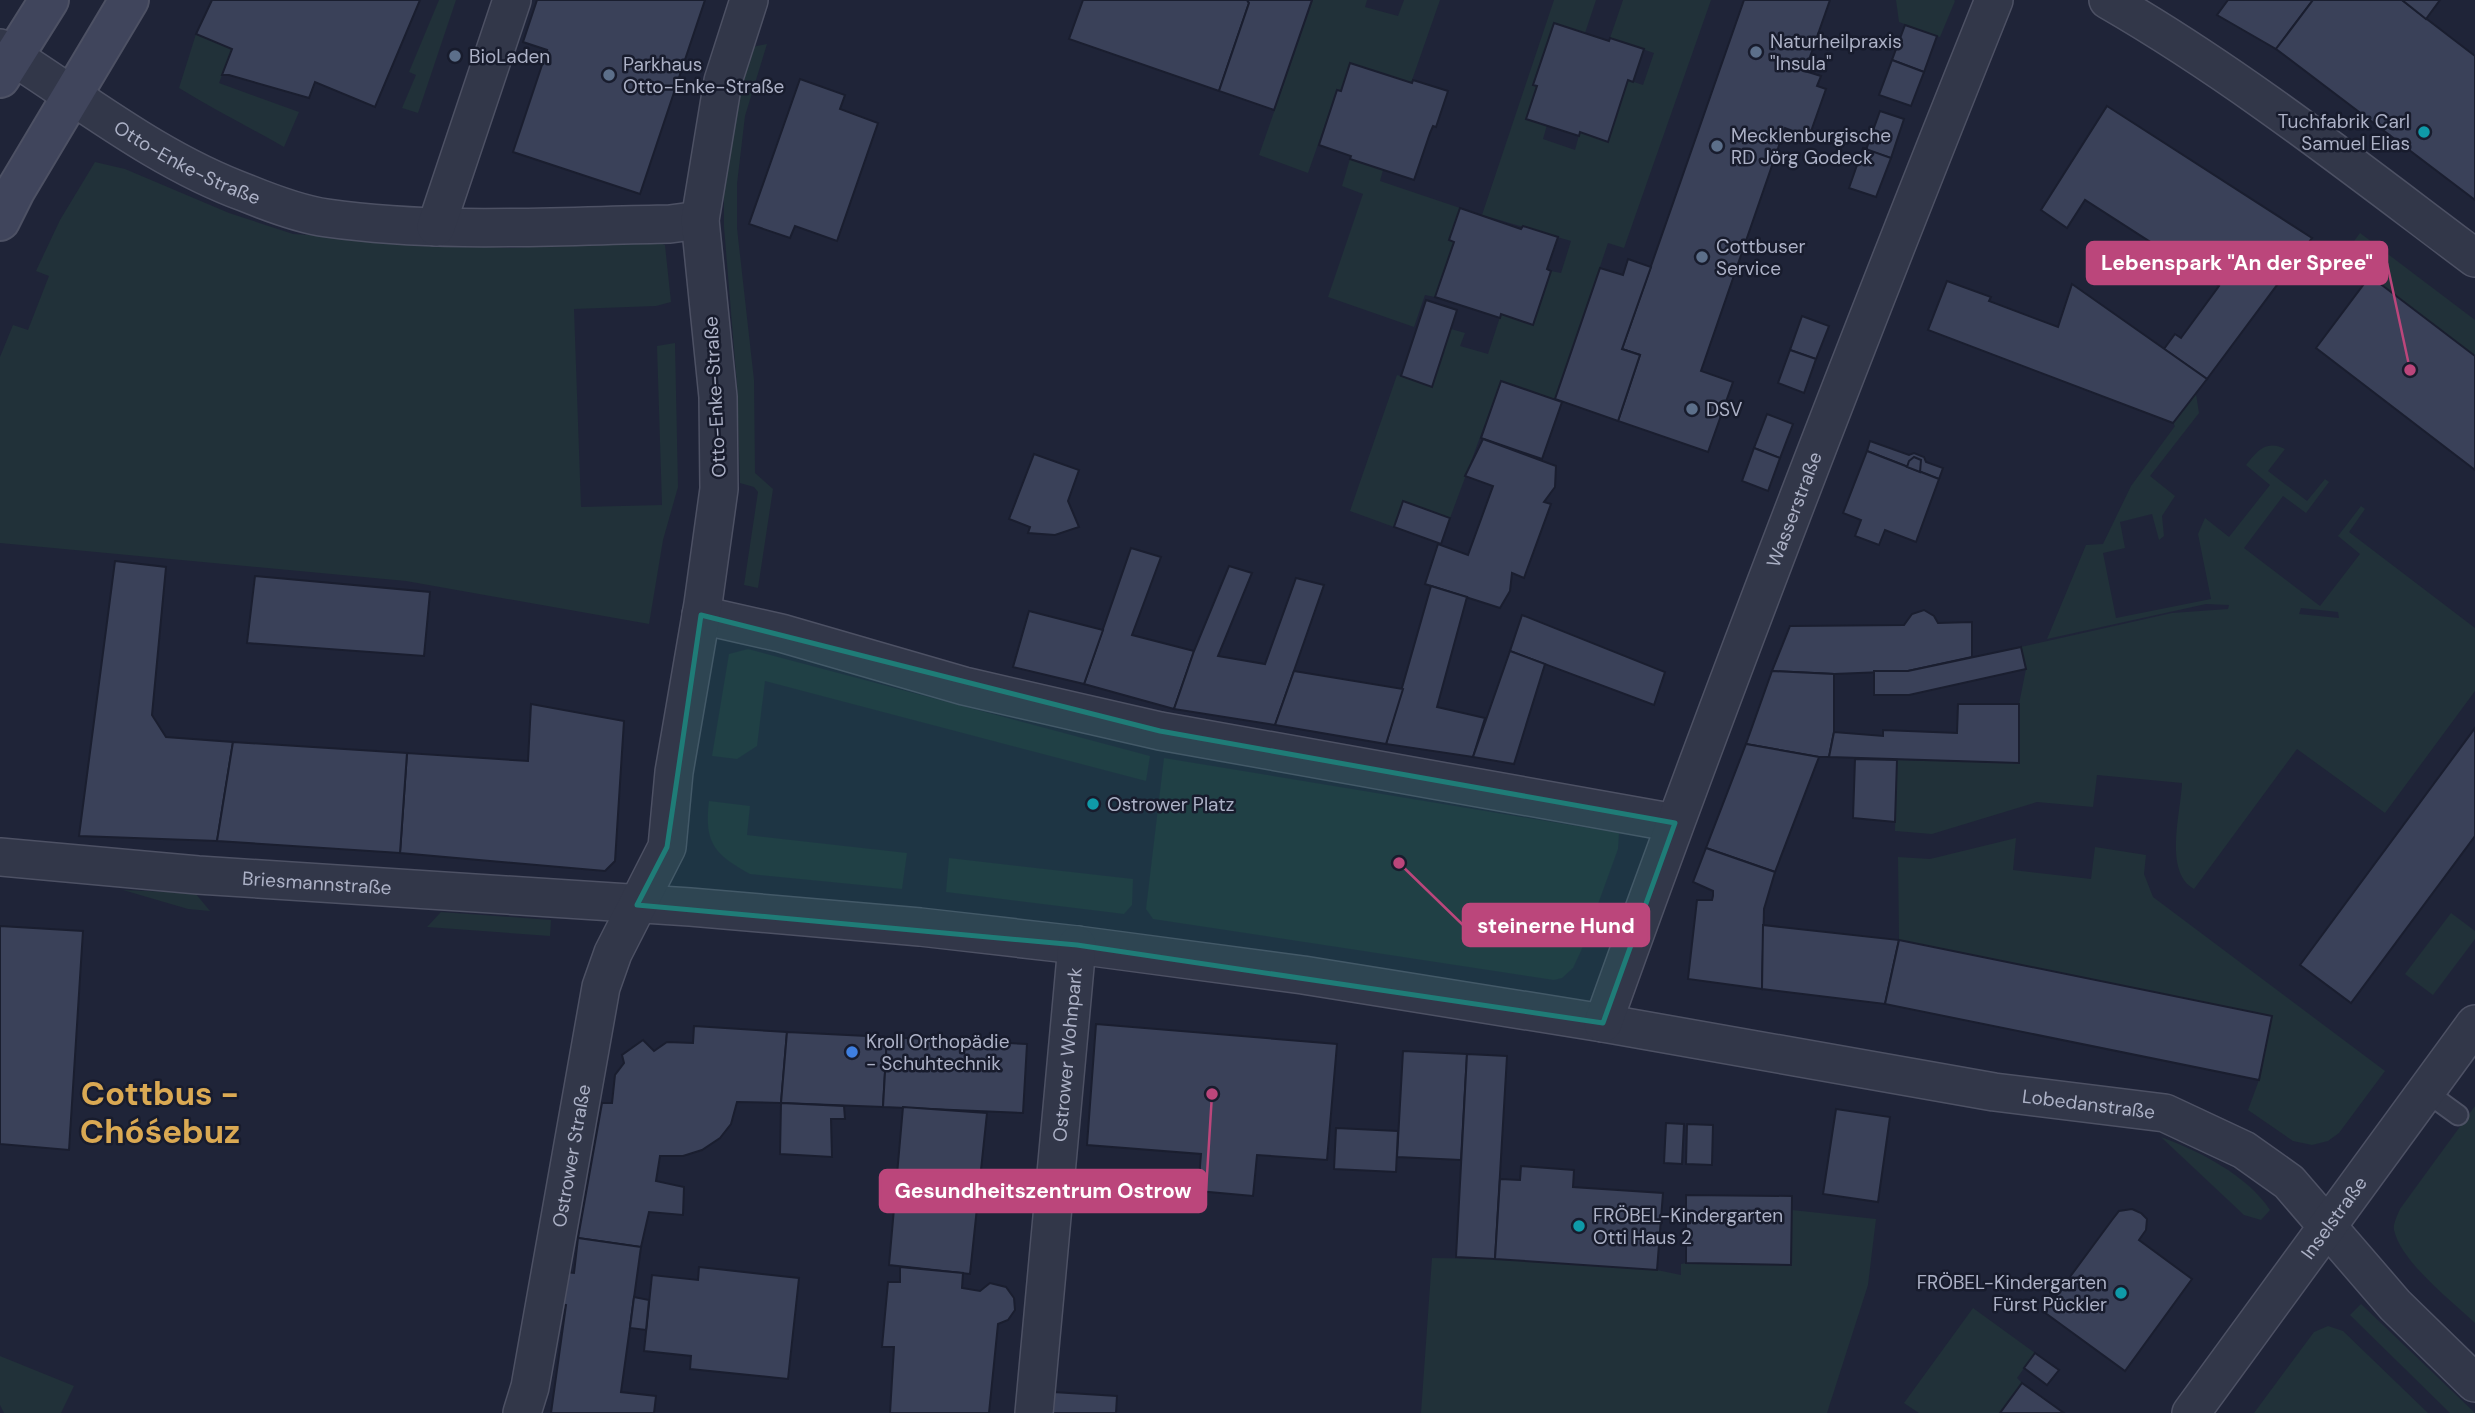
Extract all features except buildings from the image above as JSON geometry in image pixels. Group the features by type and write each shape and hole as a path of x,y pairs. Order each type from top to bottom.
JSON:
{"main road":[{"path":"4,61 49,0"},
{"path":"0,220 129,0"}],"street":[{"path":"436,227 512,0"},
{"name":"Otto-Enke-Straße","path":"701,615 719,476 718,397 700,220 723,81 749,0"},
{"name":"Wasserstraße","path":"1603,1023 1675,823 1994,0"},
{"path":"2108,0 2245,86 2475,258"},
{"name":"Otto-Enke-Straße","path":"4,61 72,95 181,162 245,193 324,218 436,227 670,224 700,220"},
{"path":"1603,1023 1303,975 1077,945 920,927 690,907 636,905 667,846 674,772 701,615 781,633 964,686 1160,731 1675,823"},
{"name":"Briesmannstraße","path":"0,857 198,876 636,905"},
{"name":"Ostrower Straße","path":"522,1413 530,1387 601,987 613,953 636,905"},
{"name":"Ostrower Wohnpark","path":"1034,1413 1077,945"},
{"name":"Lobedanstraße","path":"1603,1023 1994,1092 2165,1113 2244,1150 2288,1182 2395,1306 2475,1383"},
{"name":"Inselstraße","path":"2191,1413 2475,1024"}],"lane":[{"path":"2426,1091 2458,1115"}],"highlighted area":[{"path":"701,615 1160,731 1675,823 1603,1023 1077,945 637,905 667,847"}],"shaded area":[{"path":"439,0 456,0 418,113 402,108 416,75 409,72"},
{"path":"1313,0 1367,0 1365,7 1398,16 1404,0 1440,0 1411,83 1350,63 1341,91 1337,90 1308,173 1259,155"},
{"path":"1554,0 1596,0 1585,33 1554,23 1533,84 1537,86 1547,125 1543,139 1575,150 1580,132 1608,141 1628,80 1643,85 1654,53 1610,38 1623,0 1711,0 1624,248 1608,243 1555,399 1501,381 1450,518 1404,501 1394,527 1350,511 1397,375 1432,386 1451,329 1465,333 1460,346 1488,354 1501,314 1533,325 1551,271 1561,273 1571,241 1482,215"},
{"path":"1896,0 1955,1 1940,37 1899,22"},
{"path":"196,34 232,49 219,83 299,112 284,147 179,88"},
{"path":"767,44 745,116 737,184 737,228 754,380 755,473 773,489 758,588 744,585 758,492 754,487 740,483 737,385 724,227 724,174 735,107 752,47"},
{"path":"1350,159 1383,170 1380,181 1460,208 1450,240 1454,242 1435,297 1425,295 1414,327 1328,297 1363,194 1342,186"},
{"path":"95,162 125,169 229,213 293,234 511,248 654,240 665,245 671,302 656,306 574,309 581,507 662,505 657,346 675,343 678,487 663,540 649,624 406,581 0,543 0,357 13,325 28,330 49,276 36,271 60,220"},
{"path":"2360,233 2475,320 2475,356 2361,269 2352,244"},
{"path":"2196,394 2199,413 2150,476 2175,496 2162,516 2164,536 2159,540 2152,514 2120,522 2125,548 2103,553 2116,618 2211,599 2198,534 2205,518 2229,537 2270,485 2246,465 2263,448 2278,446 2285,449 2268,471 2307,501 2325,479 2329,482 2306,513 2283,496 2244,548 2320,606 2360,554 2338,536 2361,506 2365,509 2349,532 2475,628 2475,691 2385,813 2297,749 2194,889 2185,881 2176,856 2182,783 2097,775 2093,807 2037,802 1932,834 1895,831 1897,760 2019,763 2019,704 2026,669 2021,647 2172,613 2228,609 2229,605 2206,604 2047,639 2086,545 2103,544 2131,486 2175,426 2173,423","holes":["2301,608 2338,612 2339,618 2299,614"]},
{"path":"748,649 1150,756 1146,781 765,681 757,746 737,759 712,756 729,654"},
{"path":"1164,758 1619,833 1618,849 1573,968 1562,978 1554,980 1153,919 1146,909"},
{"path":"709,801 750,806 747,835 907,853 902,889 750,874 728,860 714,846 708,827"},
{"path":"2016,838 2013,870 2091,879 2095,847 2146,855 2144,874 2153,897 2385,1071 2339,1133 2328,1141 2312,1145 2293,1141 2248,1110 2259,1080 2272,1016 1899,940 1898,857 1930,859"},
{"path":"949,858 1133,879 1132,905 1124,914 946,892"},
{"path":"123,890 195,893 210,911 188,909"},
{"path":"441,912 551,920 550,936 427,927"},
{"path":"2451,913 2475,931 2475,939 2433,995 2405,974"},
{"path":"2475,1106 2475,1323 2417,1268 2406,1255 2394,1228 2400,1209"},
{"path":"2161,1137 2191,1149 2235,1175 2260,1197 2270,1210 2261,1220 2244,1215"},
{"path":"1792,1210 1876,1219 1868,1285 1827,1413 1421,1413 1432,1258 1495,1259 1657,1270 1681,1275 1681,1264 1686,1263 1791,1265"},
{"path":"2361,1304 2475,1413 2450,1413 2350,1315"},
{"path":"1973,1308 2035,1353 2017,1378 2022,1383 2000,1413 1919,1413 1904,1403"},
{"path":"2328,1326 2343,1331 2428,1413 2254,1413 2314,1332"},
{"path":"0,1356 74,1386 61,1413 4,1413 0,1405"}],"place":[{"name":"Naturheilpraxis \"Insula\"","path":"1756,52"},
{"name":"BioLaden","path":"455,56"},
{"name":"Parkhaus Otto-Enke-Straße","path":"609,75"},
{"name":"Tuchfabrik Carl Samuel Elias","path":"2424,132"},
{"name":"Mecklenburgische RD Jörg Godeck","path":"1717,146"},
{"name":"Cottbuser Service","path":"1702,257"},
{"name":"Lebenspark \"An der Spree\"","path":"2410,370"},
{"name":"DSV","path":"1692,409"},
{"name":"Ostrower Platz","path":"1093,804"},
{"name":"steinerne Hund","path":"1399,863"},
{"name":"Kroll Orthopädie - Schuhtechnik","path":"852,1052"},
{"name":"Gesundheitszentrum Ostrow","path":"1212,1094"},
{"name":"FRÖBEL-Kindergarten Otti Haus 2","path":"1579,1226"},
{"name":"FRÖBEL-Kindergarten Fürst Pückler","path":"2121,1293"}],"district":[{"name":"Cottbus - Chóśebuz","path":"160,1112"}]}
